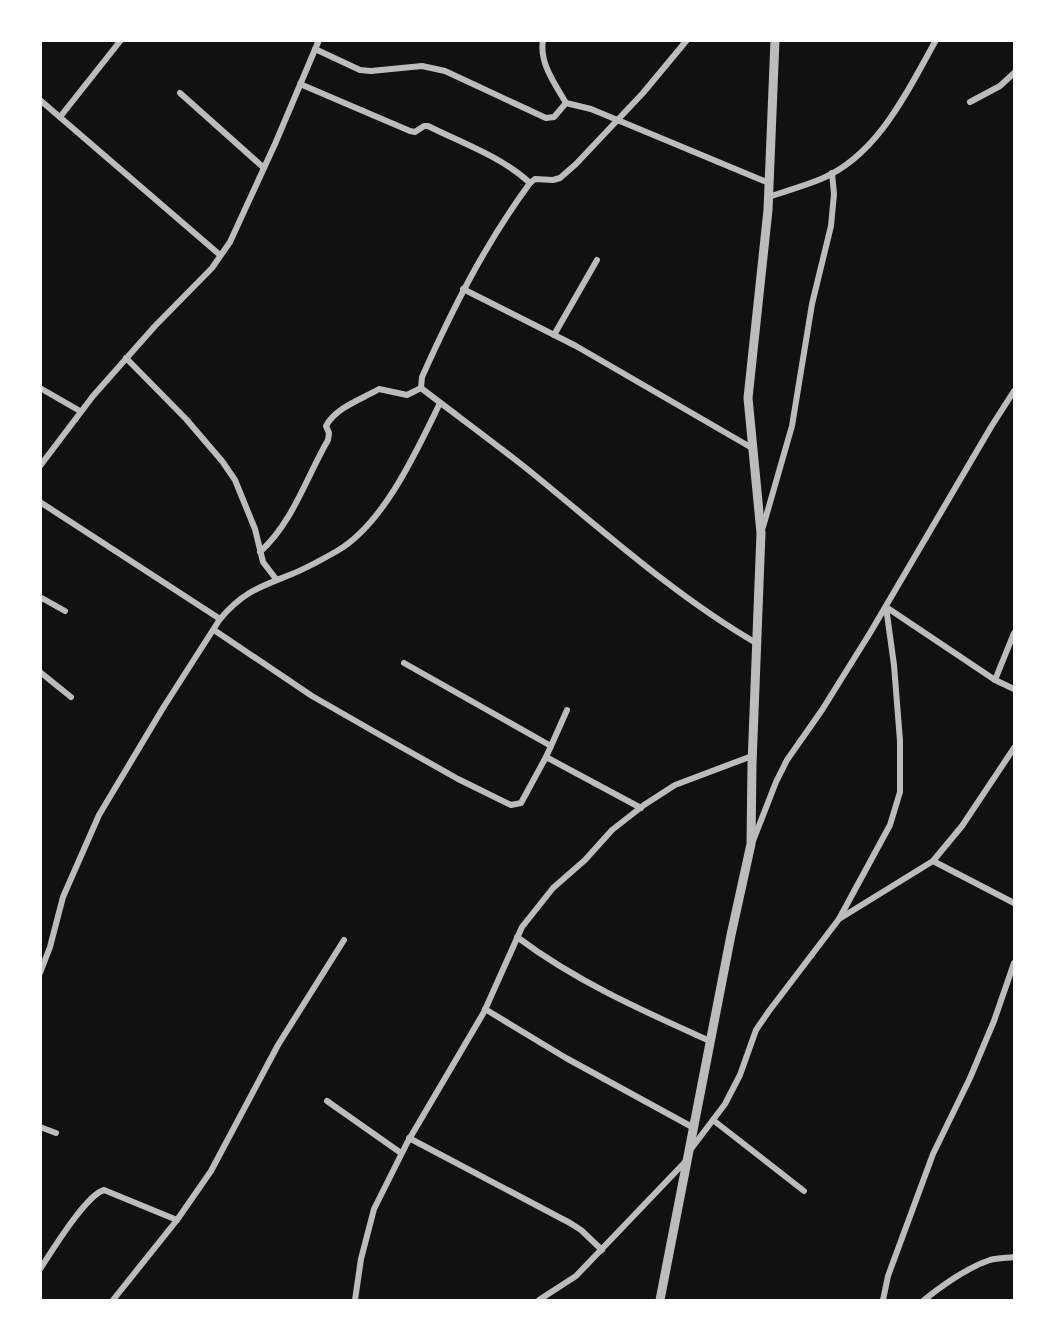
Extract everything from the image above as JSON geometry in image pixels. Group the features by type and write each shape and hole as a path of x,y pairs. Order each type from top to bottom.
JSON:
{"street":[{"path":"60,117 121,40"},
{"path":"40,466 80,411 126,358 212,268 230,242 319,40"},
{"path":"543,40 541,50 544,60 566,103 575,107 583,106 769,183"},
{"path":"421,388 422,377 463,289 512,207 530,183 535,179 546,181 560,178 576,164 687,40"},
{"path":"751,844 752,756 761,533 748,398 769,197 775,40"},
{"path":"769,197 821,179 861,154 892,115 936,40"},
{"path":"315,49 360,70 422,66 445,71 546,118 555,117 566,103"},
{"path":"970,102 1000,86 1014,73"},
{"path":"300,84 410,131 415,132 428,126 486,154 520,174 530,183"},
{"path":"180,93 264,168"},
{"path":"40,111 43,102 220,255"},
{"path":"761,533 792,426 812,304 831,226 834,194 832,173"},
{"path":"554,335 597,260"},
{"path":"463,289 554,335 752,448"},
{"path":"126,358 186,419 235,480 255,529 263,562 276,579"},
{"path":"40,388 80,411"},
{"path":"421,388 719,621 756,643"},
{"path":"260,552 271,542 300,495 328,440 329,433 326,426 330,420 379,389 407,395 421,388"},
{"path":"660,1300 751,844 787,760 822,710 886,607 1014,391"},
{"path":"40,973 50,947 63,897 99,815 220,619 253,589 294,573 338,550 355,538 400,480 440,403"},
{"path":"40,502 220,619"},
{"path":"40,597 65,611"},
{"path":"886,607 995,680 1014,689"},
{"path":"539,1300 576,1276 688,1156 725,1104 740,1076 756,1030 839,919 890,825 900,792 900,741 894,665 886,607"},
{"path":"214,630 312,696 458,779 511,805 521,803 526,796 567,710"},
{"path":"995,680 1014,633"},
{"path":"404,663 551,746"},
{"path":"40,672 71,697"},
{"path":"839,919 933,861 962,825 1014,748"},
{"path":"356,1300 361,1258 374,1209 409,1138 485,1009 522,927 553,888 585,860 612,830 641,808 675,784 752,756"},
{"path":"546,757 641,808"},
{"path":"933,861 1014,903"},
{"path":"517,937 547,959 595,987 710,1041"},
{"path":"113,1300 177,1220 211,1171 278,1045 344,940"},
{"path":"883,1300 888,1276 933,1154 974,1069 1014,963"},
{"path":"485,1009 566,1058 694,1128"},
{"path":"327,1101 401,1153"},
{"path":"713,1120 804,1191"},
{"path":"40,1127 56,1133"},
{"path":"409,1138 570,1223 602,1250"},
{"path":"40,1269 76,1217 98,1192 104,1190 177,1220"},
{"path":"924,1300 948,1282 971,1269 992,1259 1014,1257"}]}
